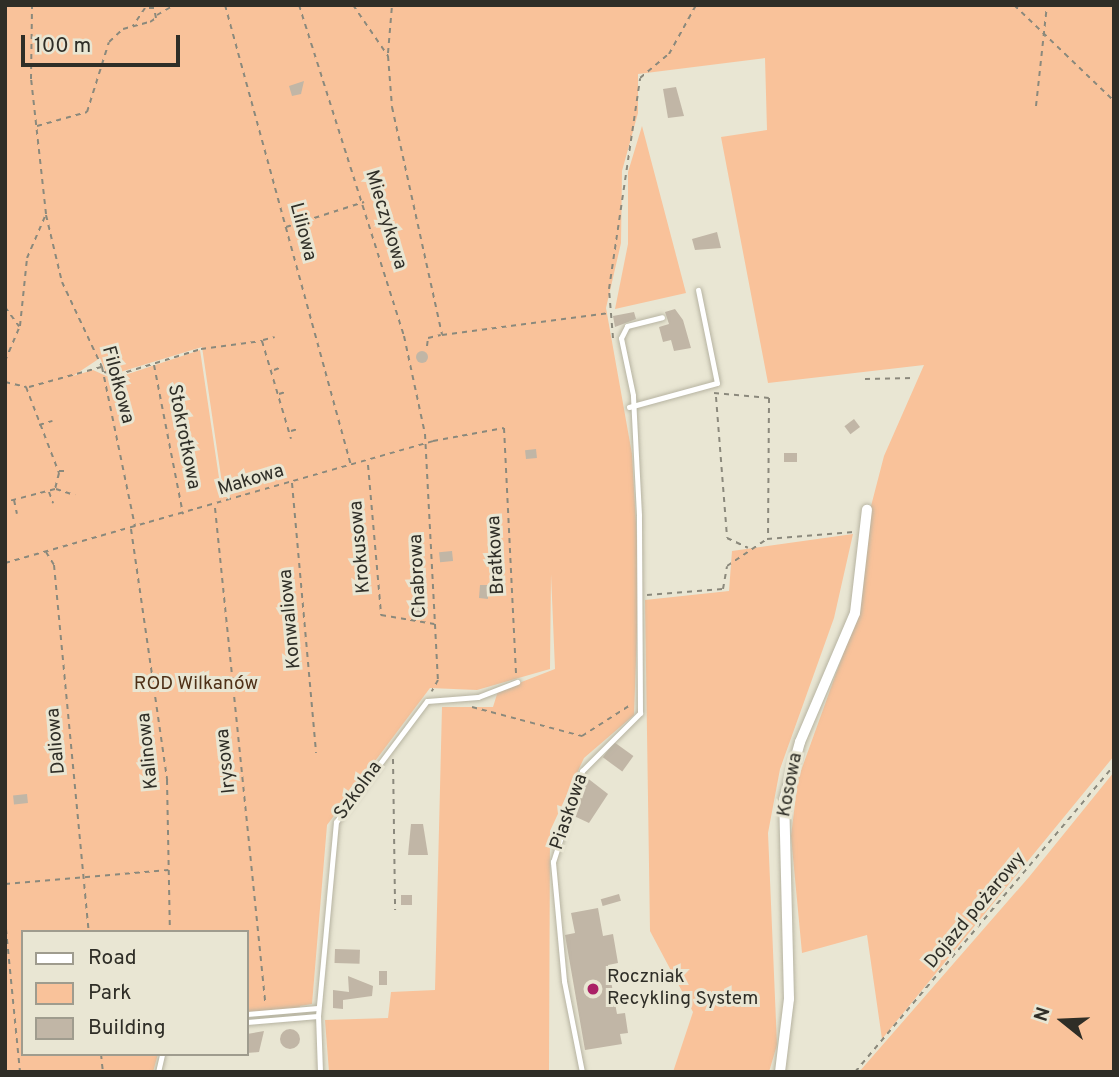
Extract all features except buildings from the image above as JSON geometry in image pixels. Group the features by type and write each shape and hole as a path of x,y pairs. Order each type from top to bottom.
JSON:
{"street":[{"name":"Kosowa","path":"780,1072 789,999 784,800 800,741 855,613 867,510"}],"lane":[{"path":"629,407 713,389 720,375 698,290"},
{"name":"Piaskowa","path":"582,1072 563,970 553,862 582,771 640,713 641,596 629,407 633,395 621,338 627,326 662,317"},
{"path":"427,701 455,700 517,682"},
{"name":"Szkolna","path":"320,1072 318,1008 332,832 427,701"},
{"path":"248,1014 318,1008"},
{"path":"248,1022 318,1016"}],"path":[{"name":"Filołkowa","path":"32,5 36,126 46,214 62,282 102,367 133,527"},
{"path":"36,126 87,112 109,41 174,5"},
{"name":"Liliowa","path":"225,5 351,466"},
{"name":"Mieczykowa","path":"299,5 365,202 404,336 423,448"},
{"path":"353,5 388,56"},
{"path":"392,5 388,56 392,107 442,335"},
{"path":"427,346 428,338 442,335 608,315 640,78 668,54 696,5"},
{"path":"1014,5 1114,101"},
{"path":"1036,106 1047,5"},
{"path":"133,26 144,7 154,8 156,15"},
{"path":"285,227 365,202"},
{"path":"5,361 20,326 27,258 46,214"},
{"path":"5,307 20,326"},
{"path":"103,372 117,375 275,337"},
{"path":"262,341 292,439"},
{"name":"Stokrotkowa","path":"154,364 183,515"},
{"path":"5,382 26,387 102,367"},
{"path":"273,371 282,367"},
{"path":"865,379 914,378"},
{"path":"26,387 58,471 55,489"},
{"path":"713,389 716,396 727,538 749,548"},
{"path":"279,394 288,391"},
{"path":"716,396 769,398 767,538"},
{"path":"39,425 52,421"},
{"name":"Makowa","path":"5,563 215,507 351,466 504,428"},
{"name":"Bratkowa","path":"504,428 517,682"},
{"path":"290,432 298,429"},
{"name":"Chabrowa","path":"423,448 438,680 427,701"},
{"name":"Krokusowa","path":"368,463 381,615 435,624"},
{"path":"58,471 68,471"},
{"name":"Konwaliowa","path":"292,483 316,753"},
{"path":"5,502 55,489 75,495"},
{"path":"49,491 53,503"},
{"path":"13,499 17,514"},
{"name":"Irysowa","path":"215,507 266,1012"},
{"name":"Kalinowa","path":"133,527 167,780 170,930"},
{"path":"641,596 723,589 727,566 749,548 767,538 865,530"},
{"name":"Daliowa","path":"46,551 54,565 89,930"},
{"path":"455,700 582,736 639,699"},
{"path":"386,755 397,767 395,910"},
{"name":"Dojazd pożarowy","path":"855,1072 1114,766"},
{"path":"5,884 169,870"},
{"path":"5,919 20,1072"}],"green space":[{"name":"ROD Wilkanów","path":"5,5 1114,5 1114,756 882,1039 867,935 802,953 791,836 798,779 860,607 870,510 884,456 924,365 768,383 721,137 767,130 765,58 638,74 638,113 622,171 621,243 606,308 632,454 639,576 634,715 584,758 550,831 549,1072 329,1072 325,1020 388,1018 391,992 435,990 442,707 493,707 498,691 555,669 551,574 550,669 477,690 430,688 327,825 312,1004 300,1006 300,1013 248,1016 248,930 21,930 21,1056 157,1056 153,1072 5,1072","holes":["202,347 224,497 222,498 200,350 113,379 93,370 73,376 100,358 107,376"]},
{"path":"642,126 686,293 615,309 628,244 628,172"},
{"path":"853,534 834,618 780,769 768,833 777,1045 769,1072 673,1072 693,1012 650,931 645,600 729,591 732,551"},
{"path":"1114,772 1114,1072 859,1072 1029,877"}],"place":[{"name":"Roczniak Recykling System","path":"593,989"}]}
